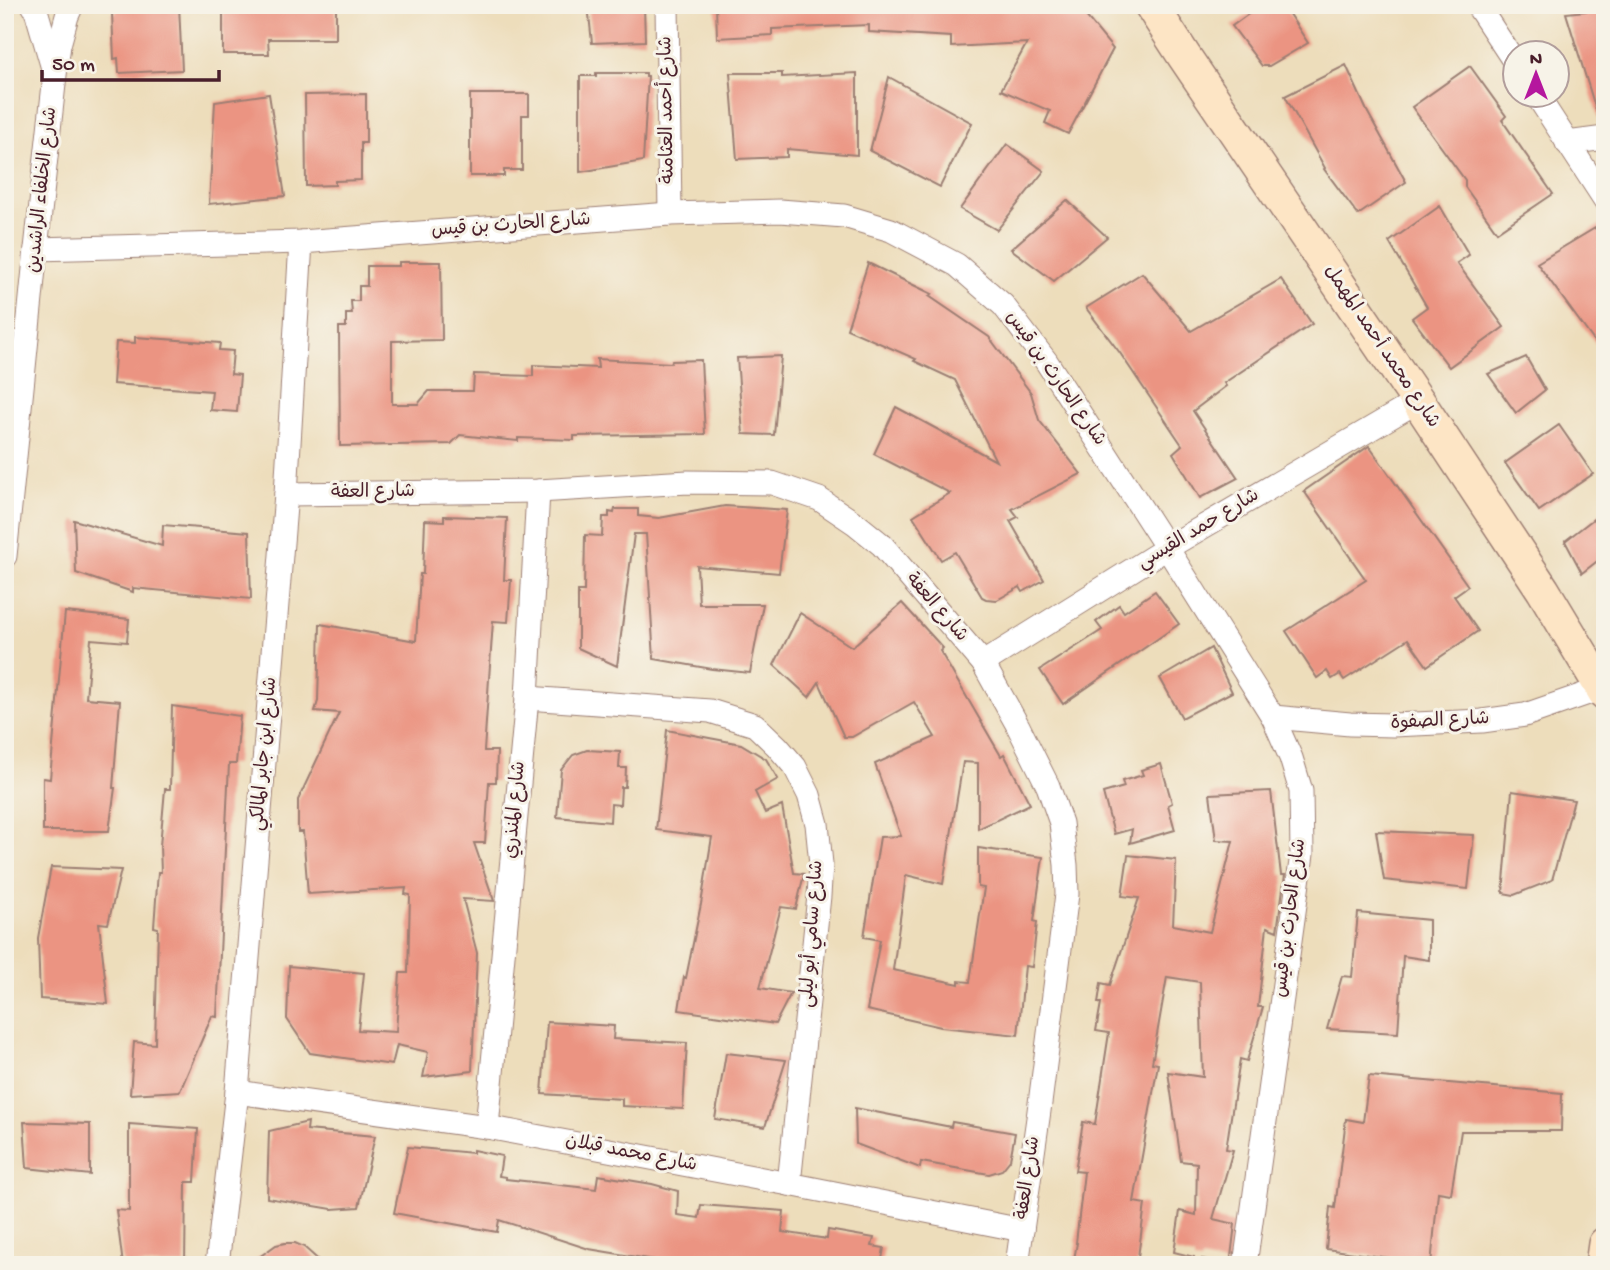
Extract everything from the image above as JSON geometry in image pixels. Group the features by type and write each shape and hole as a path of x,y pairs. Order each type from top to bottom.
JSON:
{"main road":[{"name":"شارع محمد أحمد المهمل","path":"1151,5 1544,590 1604,691"},
{"path":"1602,1265 1605,1244"}],"street":[{"name":"شارع الخلفاء الراشدين","path":"33,5 55,75"},
{"name":"شارع الخلفاء الراشدين","path":"6,549 55,75 59,45 72,5"},
{"name":"شارع أحمد العثامنة","path":"667,5 670,214"},
{"path":"1477,5 1502,43"},
{"path":"1544,108 1605,200"},
{"path":"1567,142 1605,138"},
{"name":"شارع الحارث بن قيس","path":"36,249 301,242 670,214 780,211 844,216 891,230 957,265 1003,305 1046,361 1273,717 1291,758 1301,792 1302,854 1245,1265"},
{"name":"شارع ابن جابر المالكي","path":"218,1265 237,1092 286,495 301,242"},
{"name":"شارع حمد القيسي","path":"983,663 1167,548 1418,401"},
{"name":"شارع العفة","path":"286,495 538,491 688,482 772,483 819,499 882,545 983,663 1048,786 1061,824 1067,894 1017,1265"},
{"name":"شارع المنذري","path":"487,1127 527,698 538,491"},
{"name":"شارع الصفوة","path":"1273,717 1394,725 1482,721 1525,715 1604,691"},
{"name":"شارع سامي أبو ليلى","path":"527,698 710,711 755,725 795,767 809,795 817,824 821,864 789,1184"},
{"name":"شارع محمد قبلان","path":"237,1092 487,1127 1022,1230"}],"building":[{"path":"116,5 179,5 182,70 119,73 118,58 114,59 112,13 116,13"},
{"path":"223,5 336,5 336,39 268,39 269,54 223,54"},
{"path":"588,5 644,5 645,41 592,43"},
{"path":"716,5 1077,5 1113,49 1068,134 1045,123 1050,111 1001,90 1027,43 951,47 951,37 869,32 869,25 772,29 772,35 717,38"},
{"path":"1261,5 1283,5 1308,43 1269,66 1262,66 1232,26"},
{"path":"1605,9 1605,122 1600,123 1566,13"},
{"path":"1346,65 1367,111 1406,182 1358,215 1324,169 1285,96"},
{"path":"1470,66 1506,116 1502,120 1553,194 1497,232 1465,187 1465,180 1412,107"},
{"path":"596,73 646,73 648,76 643,161 580,172 580,76 596,76"},
{"path":"730,73 782,73 782,77 857,73 857,155 787,149 787,157 737,159"},
{"path":"889,77 972,123 940,187 870,151"},
{"path":"269,94 285,196 209,204 215,102"},
{"path":"366,94 366,143 361,143 361,180 335,181 335,185 306,186 305,95"},
{"path":"470,94 529,94 529,115 522,115 522,170 504,170 504,176 470,176"},
{"path":"1007,144 1044,171 997,230 960,209"},
{"path":"1067,200 1107,237 1054,281 1011,249"},
{"path":"1440,206 1469,255 1457,263 1504,327 1449,367 1412,318 1427,307 1389,242"},
{"path":"1605,222 1605,356 1537,263"},
{"path":"399,262 441,262 442,340 392,341 392,404 418,404 429,391 473,391 474,374 533,376 533,365 598,368 597,359 671,363 701,360 705,434 574,436 574,440 518,438 518,441 460,435 451,444 340,446 339,327 346,327 346,314 352,314 351,301 359,301 359,286 367,286 367,266 399,266"},
{"path":"868,263 932,294 929,296 989,337 1031,393 1039,420 1081,474 1012,509 1018,517 1010,521 1044,580 1023,592 1020,587 997,600 986,599 982,597 955,552 941,560 913,516 950,493 874,454 896,407 996,461 955,380 914,361 916,359 847,329"},
{"path":"1142,273 1191,331 1281,279 1312,324 1224,383 1226,386 1193,411 1238,478 1200,498 1173,453 1182,445 1086,308"},
{"path":"135,337 220,343 219,350 233,351 231,374 240,375 237,412 210,410 212,391 113,384 116,342 135,343"},
{"path":"781,356 774,435 743,434 737,358"},
{"path":"1526,357 1545,390 1516,413 1488,374"},
{"path":"1559,425 1593,474 1539,511 1505,463"},
{"path":"1369,446 1468,586 1454,596 1478,631 1427,666 1408,639 1344,680 1340,674 1332,679 1327,671 1317,678 1286,631 1366,580 1304,491"},
{"path":"725,506 787,510 779,573 697,566 699,604 763,604 750,673 654,659 646,534 634,534 617,666 578,648 578,591 584,591 585,535 602,536 603,517 609,517 609,512 614,513 615,509 638,509 638,516 659,518"},
{"path":"1605,510 1605,555 1582,573 1565,541"},
{"path":"444,516 507,518 504,580 511,580 508,622 493,621 484,751 497,751 496,782 489,782 485,843 474,843 494,901 463,899 477,953 472,1071 423,1077 428,1052 397,1045 392,1065 310,1053 287,1019 289,966 364,973 358,1030 396,1032 400,973 408,973 410,895 405,894 406,888 308,894 303,832 298,832 298,800 339,713 315,711 318,701 320,624 416,641 425,520 444,521"},
{"path":"74,520 162,546 163,525 249,532 251,599 133,588 133,592 76,573"},
{"path":"1155,591 1179,624 1063,704 1040,670 1102,630 1096,622 1119,605 1124,612"},
{"path":"902,603 943,648 940,651 1001,756 1004,754 1030,804 978,829 978,763 963,762 943,884 906,875 893,970 959,984 959,981 970,982 984,888 978,887 978,848 1043,857 1034,921 1037,922 1032,967 1025,966 1018,1035 941,1027 867,1010 880,940 864,937 880,837 901,836 875,764 935,737 914,702 852,737 844,737 819,682 809,697 774,665 800,613 852,647"},
{"path":"65,612 129,619 127,642 91,639 86,698 120,701 115,788 109,831 43,831 43,778 50,779"},
{"path":"1211,648 1232,692 1182,718 1160,678"},
{"path":"172,706 240,716 236,764 229,764 217,1017 212,1016 180,1091 130,1094 134,1042 155,1044 158,928 154,927 158,872 161,872 160,846 165,789 170,789"},
{"path":"667,730 741,744 766,759 778,779 755,792 765,813 782,806 794,873 804,874 796,909 781,907 760,988 791,993 775,1024 679,1010 712,837 656,830"},
{"path":"587,750 620,752 619,768 626,768 620,805 611,804 610,822 557,817 561,770 573,755"},
{"path":"1161,764 1172,803 1168,805 1175,830 1130,843 1132,829 1114,834 1103,793 1124,787 1122,781 1143,775 1141,770"},
{"path":"1271,791 1281,875 1285,875 1277,931 1267,927 1258,1007 1263,1007 1247,1061 1240,1059 1226,1149 1233,1150 1213,1219 1235,1224 1230,1265 1202,1259 1201,1262 1194,1261 1194,1257 1174,1252 1180,1211 1196,1215 1197,1163 1181,1161 1168,1072 1203,1077 1200,982 1167,977 1152,1063 1158,1064 1134,1202 1145,1204 1137,1265 1073,1265 1084,1172 1075,1171 1083,1122 1095,1124 1109,1033 1096,1031 1101,983 1110,985 1139,898 1122,896 1128,855 1176,860 1173,925 1210,932 1233,841 1216,840 1210,794"},
{"path":"1512,791 1574,800 1552,880 1514,895 1503,893"},
{"path":"1376,831 1474,835 1468,889 1384,880"},
{"path":"51,867 121,870 108,924 99,923 108,1004 40,999 38,938"},
{"path":"1358,913 1429,920 1429,960 1403,956 1398,1033 1327,1029 1342,976 1352,977"},
{"path":"547,1022 614,1026 613,1039 687,1043 683,1109 622,1106 622,1099 542,1094"},
{"path":"726,1053 786,1060 765,1127 715,1119"},
{"path":"1369,1076 1562,1093 1561,1131 1461,1131 1451,1194 1438,1192 1431,1265 1396,1265 1397,1259 1326,1249 1330,1207 1335,1208 1346,1119 1363,1122"},
{"path":"855,1108 951,1127 952,1122 1015,1133 1010,1160 1002,1170 989,1174 921,1162 920,1168 856,1144"},
{"path":"24,1122 90,1124 90,1175 27,1168"},
{"path":"308,1122 307,1130 375,1136 359,1207 332,1209 267,1198 269,1131"},
{"path":"129,1124 198,1129 195,1182 186,1182 185,1265 123,1265 116,1210 129,1211"},
{"path":"408,1147 473,1153 473,1150 502,1156 499,1176 506,1179 596,1189 598,1175 652,1184 678,1191 677,1215 699,1218 701,1205 784,1211 782,1232 827,1239 828,1230 874,1238 872,1246 884,1248 881,1265 683,1265 654,1262 655,1260 589,1249 499,1220 497,1232 394,1213"},
{"path":"285,1243 304,1247 324,1265 248,1265 276,1245"}]}
